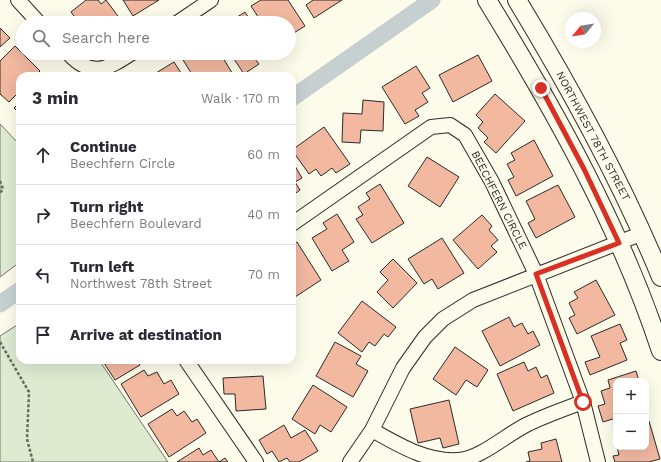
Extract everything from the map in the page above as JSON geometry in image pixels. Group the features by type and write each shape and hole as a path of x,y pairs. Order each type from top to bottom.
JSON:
{"street":[{"path":"18,0 33,16"},
{"path":"187,16 211,0"},
{"path":"487,0 541,88 584,169 619,243 648,311 661,350"},
{"name":"NORTHWEST 78TH STREET","path":"517,0 606,155 643,234 661,277"},
{"path":"74,60 78,64 94,70 113,65 121,60"},
{"name":"BEECHFERN CIRCLE","path":"296,221 431,127 450,125 464,135 488,175 536,274 583,402 598,462"},
{"path":"350,462 372,430 403,368 425,337 443,319 473,300 536,274 643,234"},
{"path":"189,364 256,462"},
{"path":"372,430 420,454 439,459 459,460 476,455 542,417 583,402"}],"path":[{"path":"0,181 3,189 0,193"},
{"path":"0,342 29,392 27,440 33,462"}],"green space":[{"path":"0,124 16,141 16,265 0,277"},
{"path":"16,326 16,364 102,364 168,462 0,462 0,336"}],"building":[{"path":"86,0 98,0 101,4 106,0 118,16 74,16 71,12"},
{"path":"123,0 159,0 133,16"},
{"path":"261,0 288,0 305,26 296,32 296,16 257,16 251,6"},
{"path":"313,0 342,0 314,18 306,5"},
{"path":"245,12 248,16 239,16"},
{"path":"0,28 10,38 0,47"},
{"path":"15,46 16,60 29,60 40,71 16,72 16,95 9,102 0,94 0,61"},
{"path":"478,55 492,81 453,102 439,75"},
{"path":"183,60 224,60 232,72 191,72"},
{"path":"235,60 256,60 259,64 247,72 243,72"},
{"path":"174,62 180,72 158,72"},
{"path":"416,66 430,88 422,93 428,102 415,110 419,116 405,124 382,87"},
{"path":"495,94 525,121 496,153 484,142 488,138 478,128 483,122 476,115"},
{"path":"363,100 384,102 383,131 361,130 360,143 342,142 343,113 362,114"},
{"path":"324,127 350,164 336,173 332,168 321,176 316,169 309,174 296,156 296,147"},
{"path":"534,140 553,176 516,196 508,180 514,177 507,164 515,160 511,153"},
{"path":"427,157 459,177 440,207 408,186"},
{"path":"296,168 302,178 296,181"},
{"path":"296,184 300,190 296,193"},
{"path":"380,184 404,223 372,243 356,219 363,215 358,207 370,199 366,193"},
{"path":"558,185 575,217 536,238 528,223 535,219 526,201"},
{"path":"337,214 354,242 342,250 349,261 332,271 312,238 327,229 323,223"},
{"path":"482,215 492,226 489,230 498,240 491,246 497,252 478,269 453,240"},
{"path":"442,238 464,273 438,289 432,279 424,284 408,259"},
{"path":"296,243 321,280 296,296"},
{"path":"393,259 417,283 393,308 377,292 388,280 380,272"},
{"path":"596,280 615,315 577,334 569,318 575,315 569,303 578,298 574,292"},
{"path":"362,301 396,327 388,337 384,334 375,346 369,342 362,352 338,333"},
{"path":"509,317 514,327 522,323 528,334 533,331 540,345 500,366 482,331"},
{"path":"620,324 627,340 620,343 627,360 590,375 585,362 600,357 591,336"},
{"path":"335,342 361,356 356,364 368,371 353,397 316,376"},
{"path":"455,347 488,370 477,387 466,380 456,395 433,379"},
{"path":"524,362 528,371 536,367 541,378 547,375 554,393 513,411 497,374"},
{"path":"105,364 139,364 140,365 115,380"},
{"path":"144,370 148,376 157,372 164,384 171,380 179,394 141,417 121,384"},
{"path":"636,371 638,378 614,378"},
{"path":"263,376 266,409 236,411 235,394 224,394 223,378"},
{"path":"613,378 613,419 603,422 598,406 605,404 601,391 610,388 608,380"},
{"path":"313,385 347,407 331,432 320,425 315,434 292,419"},
{"path":"449,400 459,444 443,448 440,438 418,443 410,409"},
{"path":"172,409 177,416 184,411 192,422 197,419 206,433 169,457 148,424"},
{"path":"649,421 660,459 649,462 615,462 613,456 619,455 618,450 649,450"},
{"path":"284,425 291,438 305,430 318,451 299,462 290,462 287,458 279,462 272,451 267,454 259,440"},
{"path":"556,439 562,462 526,462 530,461 528,452 542,449 541,443"},
{"path":"199,448 203,455 211,450 219,462 177,462"},
{"path":"225,458 228,462 219,462"}],"waterway":[{"path":"296,95 432,0"},
{"path":"0,304 16,293"}],"route":[{"path":"541,88 584,169 619,243 536,274 583,402"}]}
